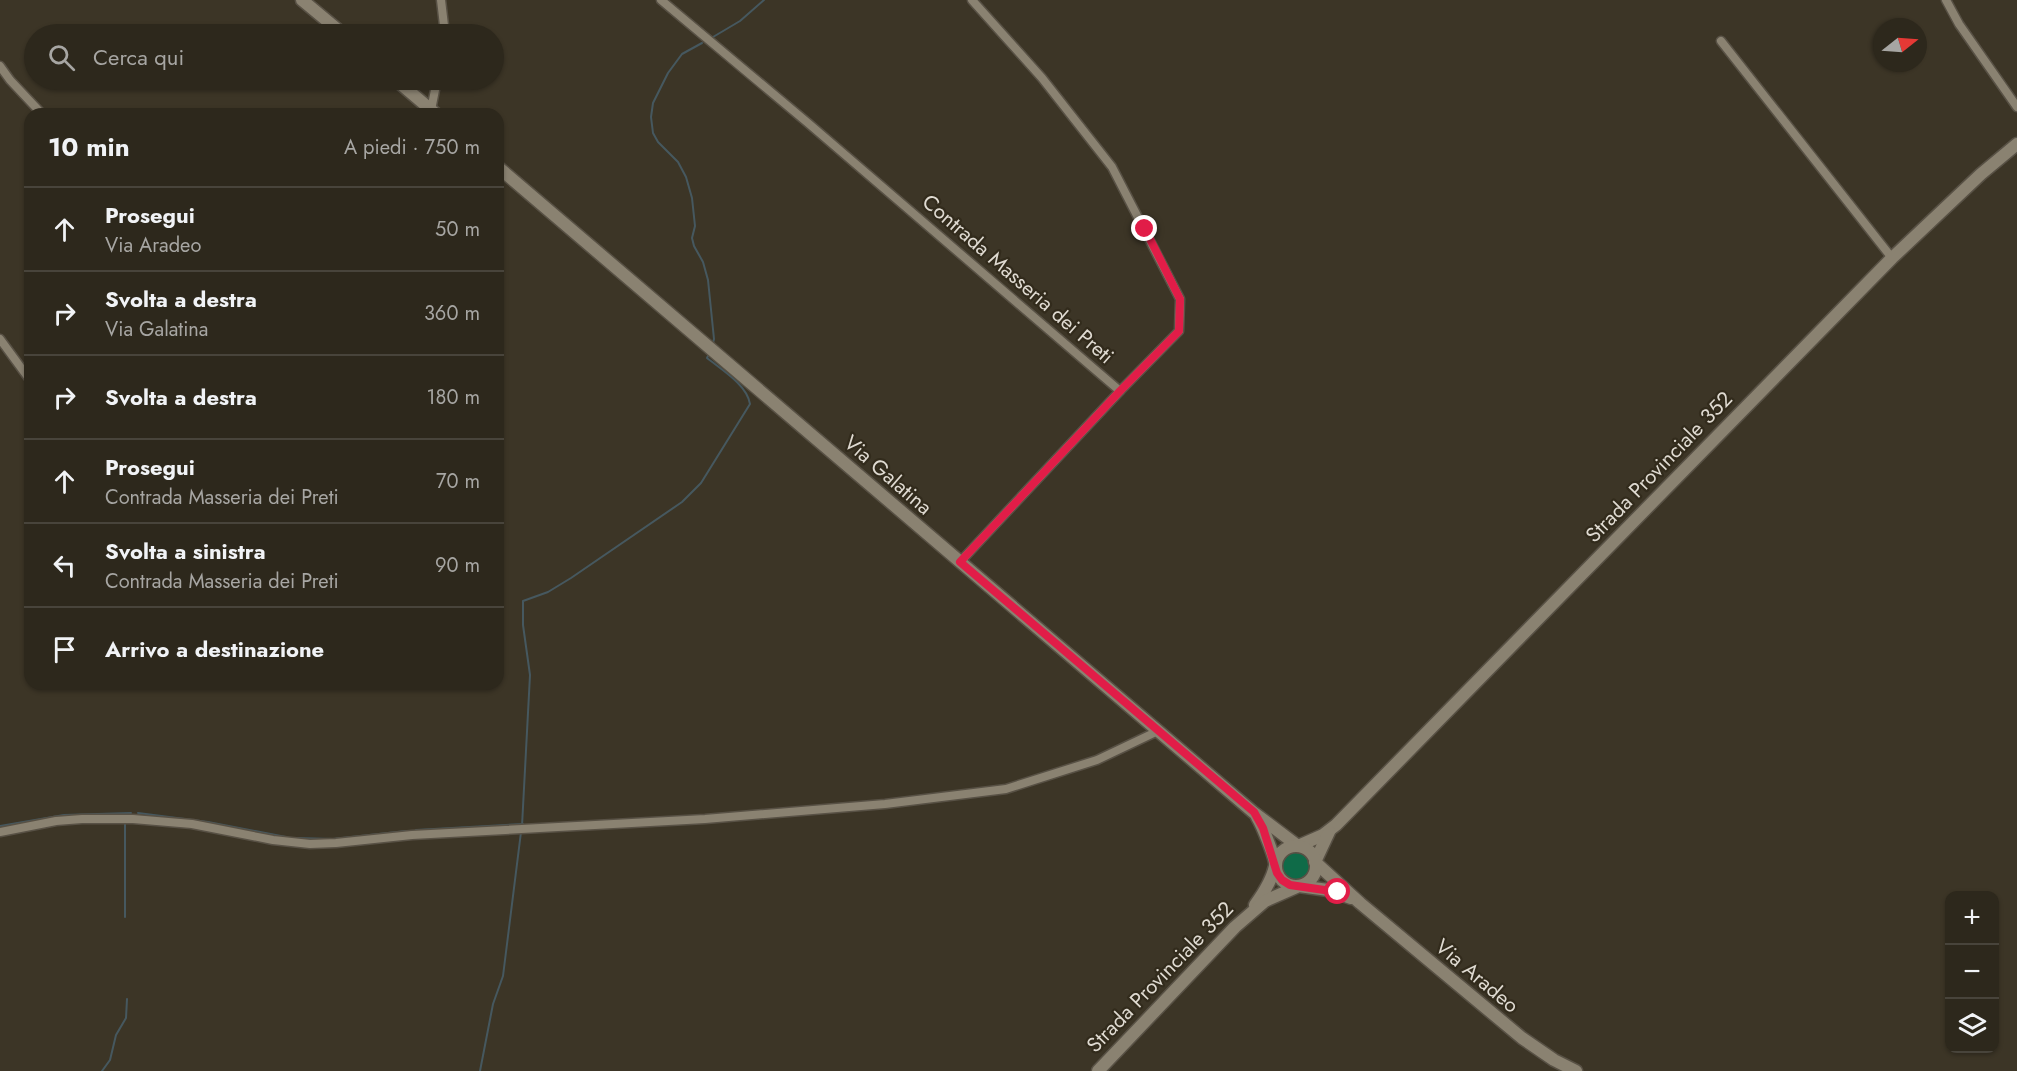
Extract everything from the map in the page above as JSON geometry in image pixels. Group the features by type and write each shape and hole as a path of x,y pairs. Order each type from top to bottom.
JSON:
{"main road":[{"path":"302,0 331,24"},
{"path":"408,90 429,108"},
{"name":"Strada Provinciale 352","path":"1315,862 1324,841 1336,825 1892,258 1981,174 2017,144"},
{"name":"Via Galatina","path":"504,172 1158,731 1298,846"},
{"name":"Via Galatina","path":"1254,812 1263,828 1276,864"},
{"name":"Strada Provinciale 352","path":"1298,846 1323,835 1336,825"},
{"path":"1290,846 1298,846 1311,853 1315,862 1315,873 1311,879 1299,886 1290,885 1277,873 1278,856 1290,846"},
{"name":"Via Aradeo","path":"1315,862 1360,903 1522,1038 1554,1060 1576,1071"},
{"name":"Strada Provinciale 352","path":"1251,911 1265,889 1276,864"},
{"name":"Strada Provinciale 352","path":"1098,1071 1251,911 1272,896 1299,886"},
{"name":"Via Aradeo","path":"1299,886 1338,892 1360,903"}],"street":[{"path":"441,0 444,24"},
{"name":"Contrada Masseria dei Preti","path":"661,0 1120,391 1179,331 1180,299 1112,167 1042,78 972,0"},
{"path":"1946,0 1959,24 2017,107"},
{"path":"1721,42 1892,258"},
{"path":"0,66 36,108"},
{"path":"434,108 436,90"},
{"path":"0,339 24,372"},
{"path":"960,562 1120,391"},
{"path":"0,832 65,820 133,819 192,824 273,840 310,844 411,835 705,819 885,804 1006,789 1097,760 1158,731"}],"green space":[{"path":"1296,850 1308,854 1312,866 1308,878 1296,882 1284,878 1280,866 1284,854"}],"waterway":[{"path":"713,37 740,21 764,0"},
{"path":"702,43 682,54 668,73 653,103 651,117 653,133 658,142 678,162 686,177 692,198 695,226 692,238 708,280 713,343"},
{"path":"522,826 530,675 523,625 523,601 548,592 571,578 682,502 701,483 750,404 744,390 707,358 709,354"},
{"path":"0,826 64,815 131,813"},
{"path":"138,813 208,822 286,837"},
{"path":"125,822 125,917"},
{"path":"416,830 523,824"},
{"path":"295,838 333,839 406,831"},
{"path":"480,1071 493,1004 503,976 521,832"},
{"path":"102,1071 110,1060 116,1035 126,1018 127,999"}],"route":[{"path":"1145,229 1180,299 1179,331 960,562 1254,812 1267,837 1277,873 1282,880 1290,885 1338,892"}]}
